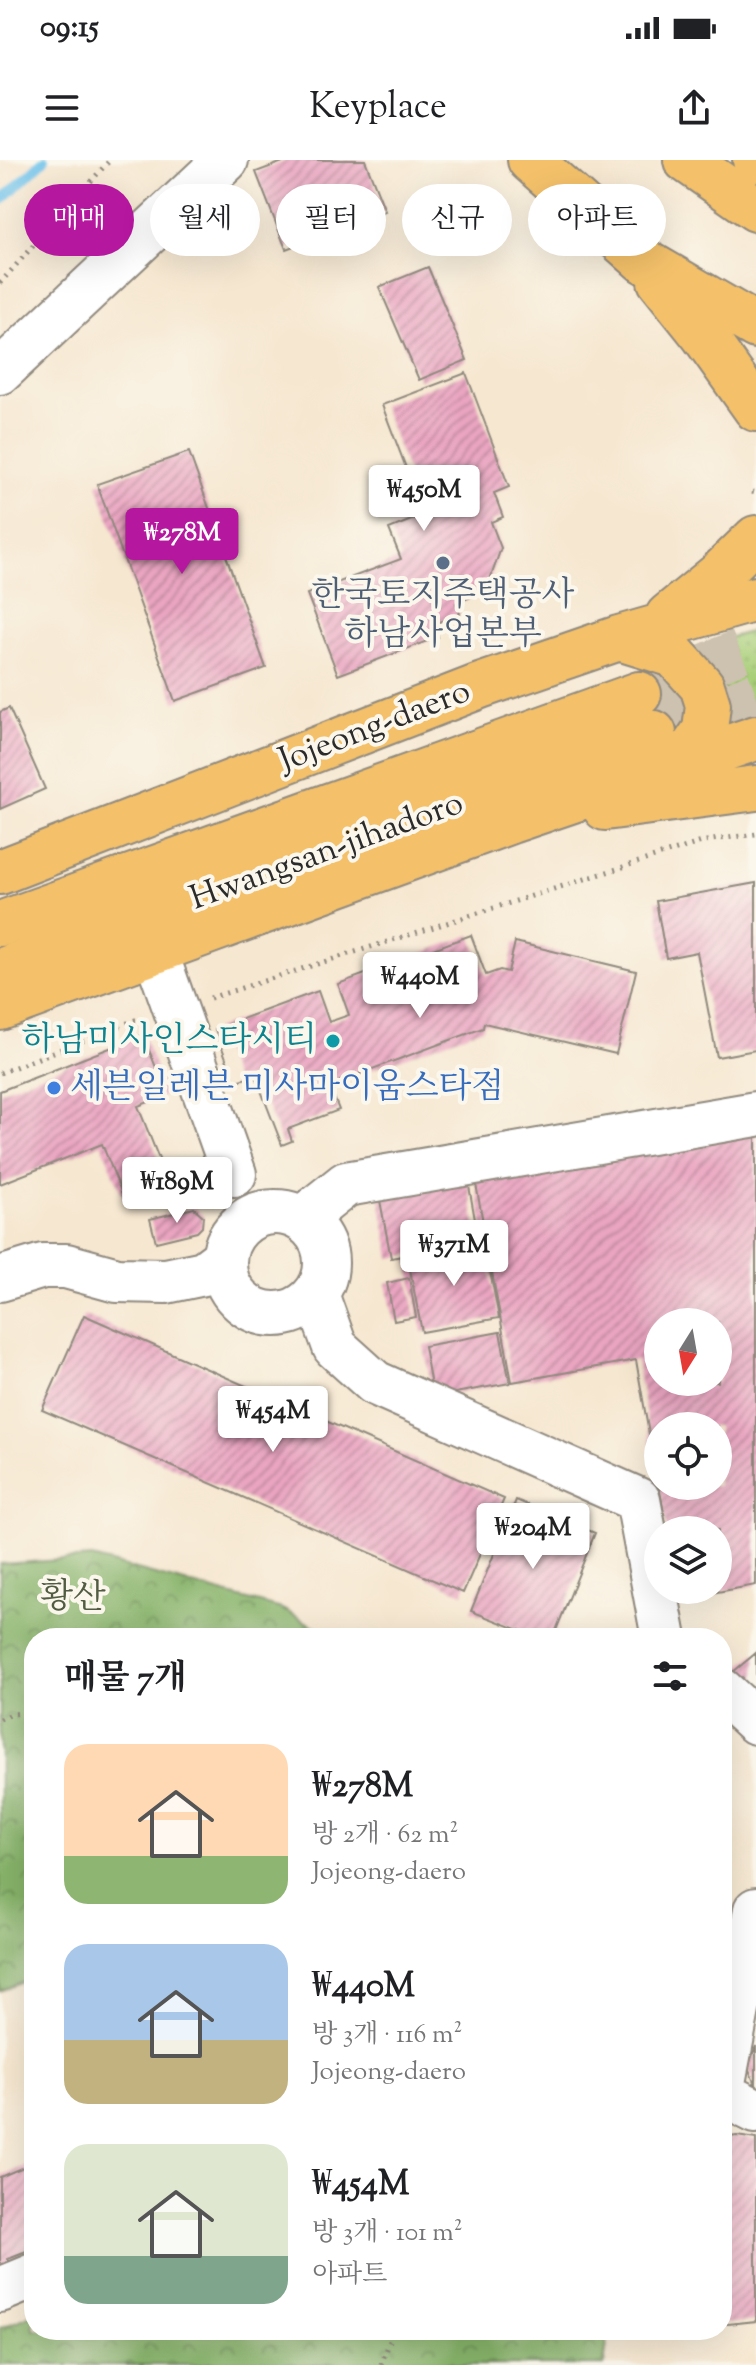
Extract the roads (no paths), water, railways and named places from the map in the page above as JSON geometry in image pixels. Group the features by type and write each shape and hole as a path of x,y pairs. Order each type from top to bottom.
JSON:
{"main road":[{"path":"530,160 644,261 704,336 756,409"},
{"path":"686,160 756,209"},
{"path":"733,160 756,176"},
{"path":"644,261 756,326"},
{"path":"0,1008 511,821 659,729 705,730 708,705 702,686 674,655 636,633 718,575 756,538"},
{"name":"Jojeong-daero","path":"0,872 480,686 636,633 756,599"},
{"path":"659,729 756,738"},
{"name":"Hwangsan-jihadoro","path":"0,924 659,729"},
{"name":"Hwangsan-jihadoro","path":"0,971 659,729"},
{"path":"511,821 756,788"}],"street":[{"path":"0,372 226,160"},
{"path":"155,951 234,1174"},
{"path":"302,1219 346,1184 756,1114"},
{"path":"268,1212 286,1213 302,1219 323,1246 326,1262 324,1279 316,1294 304,1305 289,1312 272,1314 256,1311 231,1290 225,1274 224,1258 228,1242 238,1228 252,1217 268,1212"},
{"path":"0,1279 43,1266 66,1266 117,1280 166,1281 204,1273 224,1258"},
{"path":"316,1294 335,1347 375,1383 638,1500 662,1628"},
{"path":"732,1700 756,1722"},
{"path":"732,2038 756,1910"},
{"path":"732,2097 756,2111"},
{"path":"0,2290 24,2280"}],"waterway":[{"path":"0,202 44,160"}],"tunnel":[{"path":"639,694 756,644"},
{"path":"654,733 756,694"}],"place":[{"name":"한국토지주택공사 하남사업본부","path":"443,563"},
{"name":"하남미사인스타시티","path":"333,1041"},
{"name":"세븐일레븐 미사마이움스타점","path":"54,1088"}],"park label":[{"name":"황산","path":"73,1598"}]}
